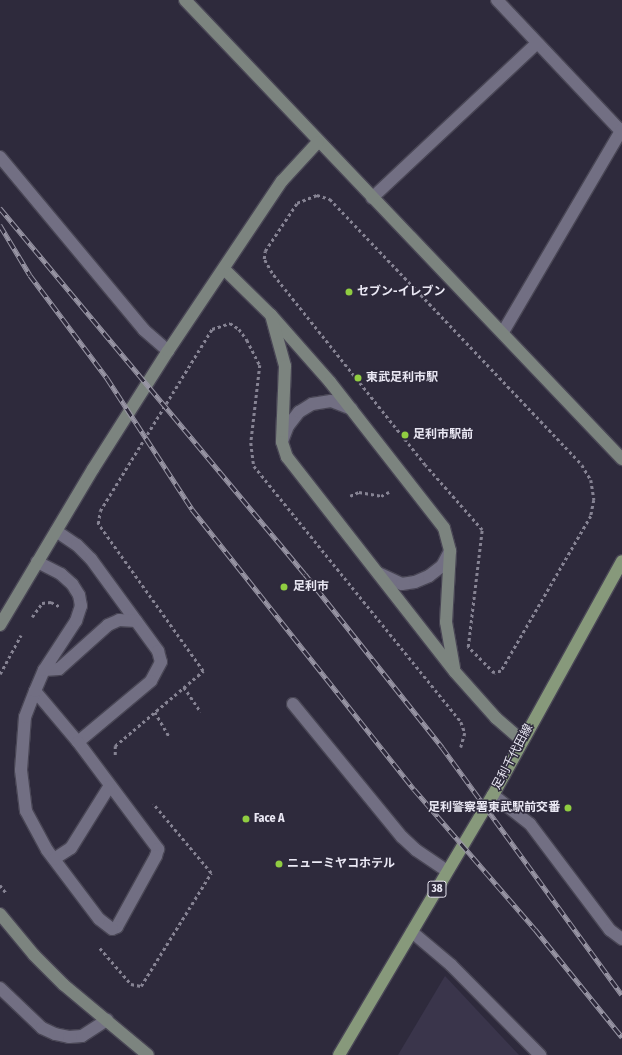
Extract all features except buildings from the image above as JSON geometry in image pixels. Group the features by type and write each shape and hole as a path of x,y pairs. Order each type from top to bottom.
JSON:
{"main road":[{"name":"足利千代田線","path":"339,1055 493,795 521,740 622,561"}],"street":[{"path":"185,0 318,142 503,332 622,459"},
{"path":"497,0 621,130 503,332"},
{"path":"372,198 537,43"},
{"path":"0,625 3,608 38,562 168,351 282,181 318,142"},
{"path":"0,157 144,330 168,351"},
{"path":"224,269 271,315 352,409 444,528 450,551 446,622 455,672"},
{"path":"271,315 285,366 282,442 295,469 455,672 496,718 521,740"},
{"path":"282,442 291,421 299,412 312,404 331,401 352,409"},
{"path":"56,531 77,545 92,559 158,651 161,662 157,674 78,742"},
{"path":"377,572 402,584 415,582 429,576 442,566 450,551"},
{"path":"35,691 78,742 110,787 158,849 156,856 117,927 107,927 99,919 54,859 26,811 21,770 25,724 35,691 44,670 76,621 82,606 79,595 72,584 61,574 38,562"},
{"path":"44,670 59,669 108,625 119,620 136,621"},
{"path":"293,704 402,837 447,871"},
{"path":"54,859 71,848 110,787"},
{"path":"493,795 530,824 610,930 622,939"},
{"path":"0,914 34,955 148,1055"},
{"path":"412,932 451,965 540,1055"},
{"path":"0,988 42,1028 55,1034 69,1037 82,1036 107,1020"}],"path":[{"path":"317,195 330,199 582,465 590,480 594,500 591,516 501,671 494,672 468,647 482,530 425,465 272,273 264,259 269,245 297,203 304,198 317,195"},
{"path":"116,758 115,746 203,671 98,524 100,511 212,329 230,323 239,329 247,340 260,365 251,443 254,466 461,722 465,733 461,747"},
{"path":"350,496 359,492 381,496 391,491"},
{"path":"184,687 201,712"},
{"path":"155,712 170,736"},
{"path":"96,943 131,984 141,986 211,873 151,801"}],"shaded area":[{"path":"445,976 519,1055 398,1055"}],"railway":[{"path":"0,208 305,574 442,747 622,995"},
{"path":"0,225 30,275 107,378 192,509 414,789 535,929 622,1037"}],"place":[{"name":"セブン-イレブン","path":"349,292"},
{"name":"東武足利市駅","path":"358,378"},
{"name":"足利市駅前","path":"405,435"},
{"name":"足利市","path":"284,587"},
{"name":"足利警察署東武駅前交番","path":"568,808"},
{"name":"Face A","path":"246,819"},
{"name":"ニューミヤコホテル","path":"279,864"}]}
